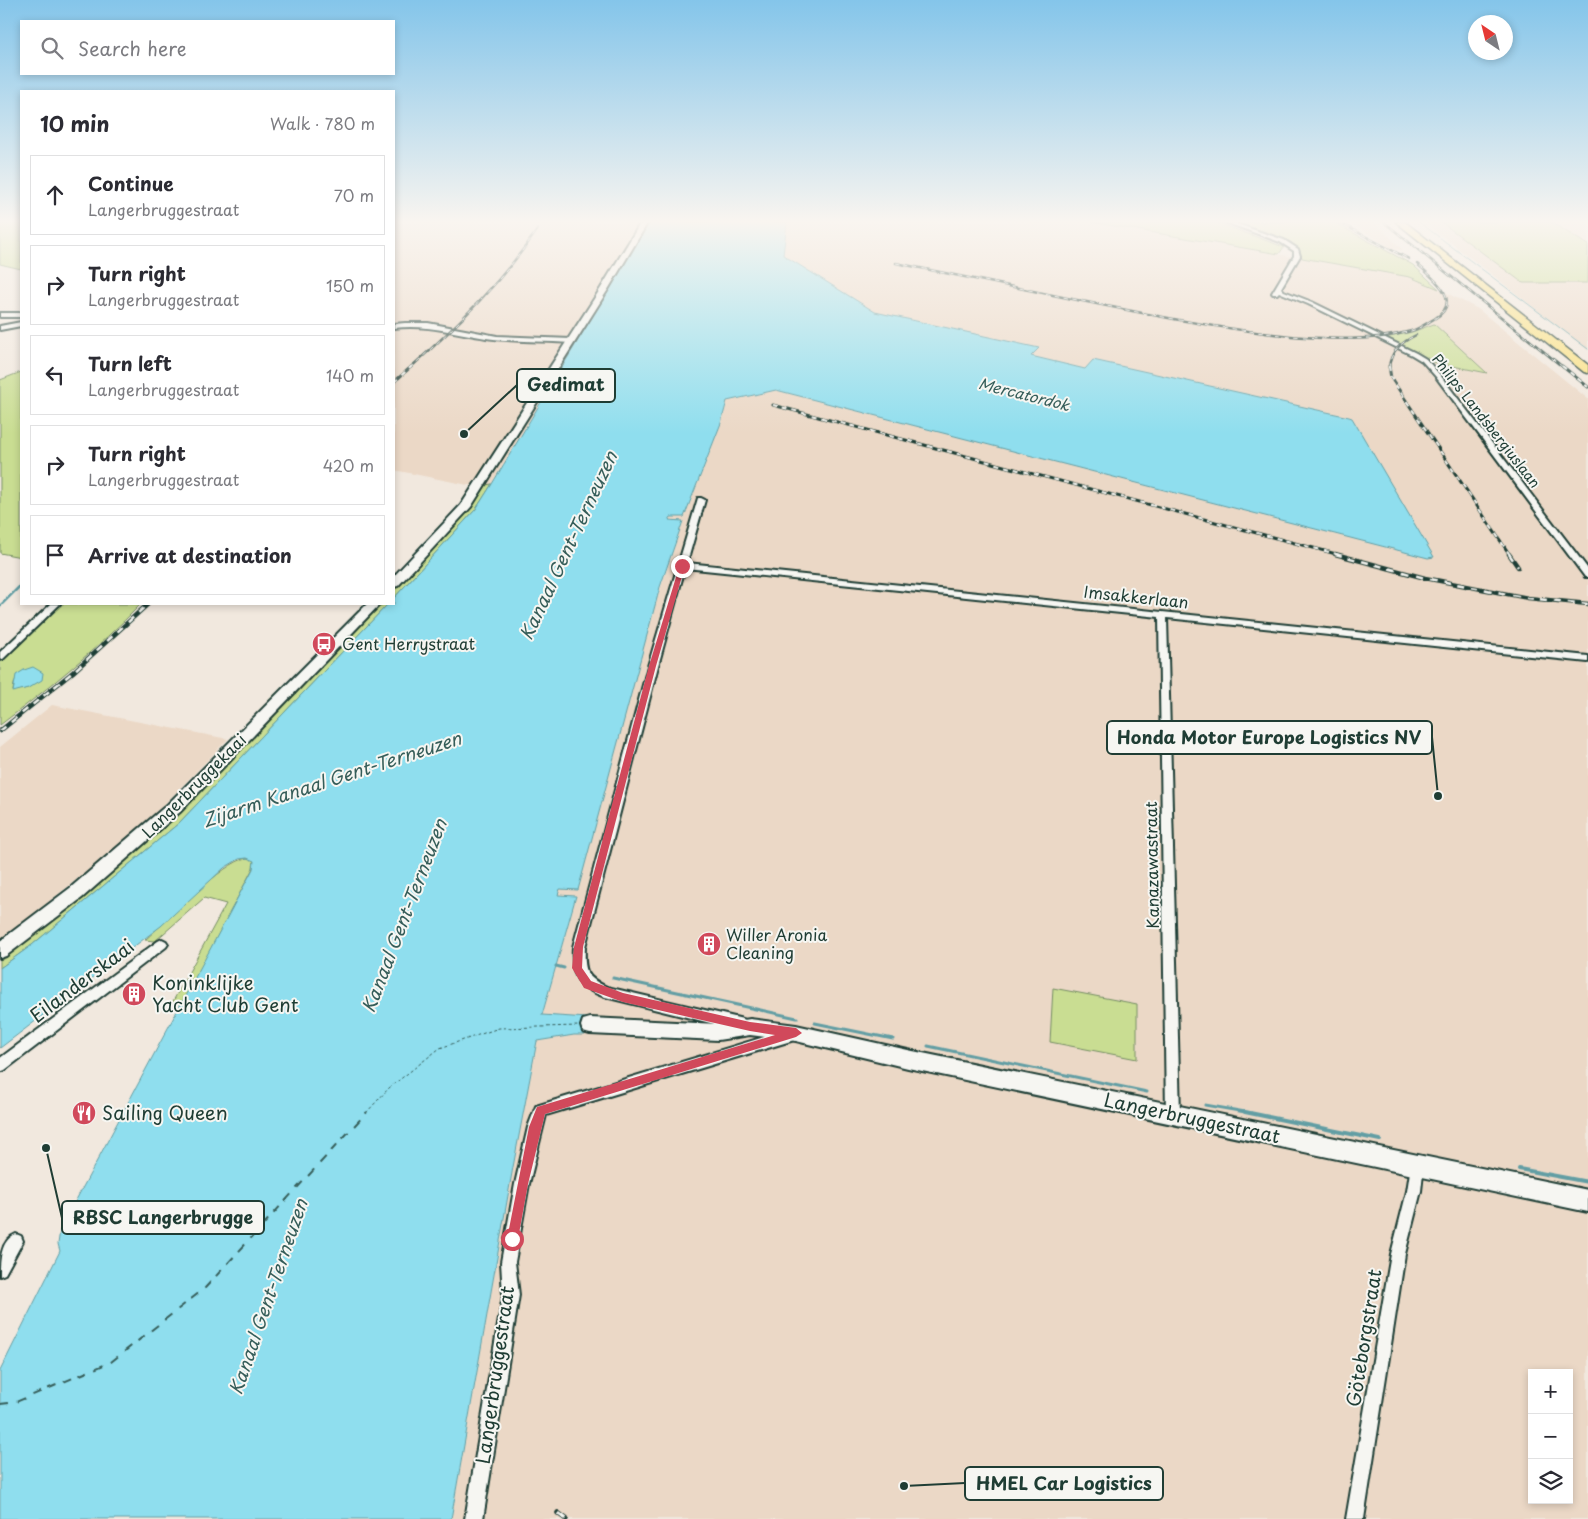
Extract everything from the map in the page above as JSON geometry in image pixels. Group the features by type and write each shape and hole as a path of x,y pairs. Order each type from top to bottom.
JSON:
{"highway":[{"path":"1490,293 1588,370"},
{"path":"1501,293 1588,360"},
{"path":"1507,293 1552,328"}],"main road":[{"path":"395,582 465,507 601,293"},
{"name":"Langerbruggekaai","path":"0,951 76,893 174,808 373,605"},
{"path":"590,1026 718,1032 750,1027"},
{"name":"Langerbruggestraat","path":"750,1027 796,1033 908,1059 1588,1201"}],"street":[{"name":"Philips Landsbergiuslaan","path":"1275,293 1273,296 1310,304"},
{"name":"Philips Landsbergiuslaan","path":"1284,293 1414,354 1431,367 1588,575"},
{"path":"0,315 20,316"},
{"path":"0,328 20,324"},
{"path":"395,326 407,324 459,329 498,337 571,341"},
{"name":"Langerbruggestraat","path":"701,500 653,666 579,947 577,968 588,984 605,992 750,1027"},
{"name":"Imsakkerlaan","path":"682,566 1588,659"},
{"path":"0,658 55,605"},
{"name":"Kanazawastraat","path":"1163,615 1173,1114"},
{"name":"Eilanderskaai","path":"0,1066 162,944"},
{"name":"Langerbruggestraat","path":"474,1519 511,1295 508,1262 522,1184 535,1127 541,1110 796,1033"},
{"name":"Göteborgstraat","path":"1355,1519 1398,1254 1414,1190 1417,1164"},
{"path":"0,1269 16,1241"}],"shaded area":[{"path":"395,293 607,293 492,484 473,486 395,470"},
{"path":"844,293 1447,293 1478,309 1588,399 1588,1519 451,1519 537,1041 585,1035 588,1018 542,1016 576,896 558,895 683,521 669,520 671,517 684,517 721,423 727,401 776,390 1428,558 1349,417 1094,360 1085,369 1031,356 1039,348 875,312","holes":["1434,324 1486,372 1428,361 1386,338 1412,332"]},
{"path":"1515,293 1588,293 1588,350"},
{"path":"52,705 228,739 141,828 2,939 0,937 0,747"}],"green space":[{"path":"1434,324 1487,373 1428,361 1385,338 1412,332"},
{"path":"20,372 20,557 0,553 0,380"},
{"path":"492,484 476,509 395,597 395,589 454,527 485,485"},
{"path":"59,605 140,605 73,667 0,725 0,662 16,644","holes":["30,669 39,680 28,688 13,691 14,683 19,674"]},
{"path":"380,605 387,605 179,823 32,945 0,968 0,957 179,810"},
{"path":"247,858 254,860 253,868 182,1004 172,1003 226,904 204,898 155,941 145,940 210,881 224,870"},
{"path":"1053,988 1137,1004 1137,1059 1050,1042"}],"water":[{"path":"607,293 844,293 875,312 1039,348 1031,356 1085,369 1093,360 1352,418 1434,557 1428,558 776,390 727,401 721,423 684,517 671,517 669,520 683,521 660,587 578,890 560,889 558,895 576,896 542,1015 588,1018 585,1035 537,1041 451,1519 0,1519 0,1371 60,1251 58,1244 60,1230 253,869 254,861 247,858 239,859 224,868 161,926 0,1048 0,968 32,945 179,823 387,605 395,605 395,597 476,509"},
{"path":"33,667 43,673 42,680 28,688 13,692 16,675"}],"waterway":[{"path":"1513,293 1588,349"},
{"path":"0,606 20,586"},
{"path":"556,966 564,968"},
{"path":"613,978 797,1018"},
{"path":"815,1023 893,1039"},
{"path":"928,1046 1147,1092"},
{"path":"1205,1105 1251,1113"},
{"path":"1245,1112 1380,1140"},
{"path":"1519,1169 1588,1182"}],"ferry route":[{"path":"366,1113 389,1088 440,1048 499,1028 580,1026"},
{"path":"0,1404 16,1402 111,1362 205,1288 367,1112"}],"railway":[{"path":"410,368 486,293"},
{"path":"1044,293 1212,326 1291,336 1351,339 1381,337 1417,329 1443,312 1447,305 1444,293"},
{"path":"1471,293 1564,368"},
{"path":"1389,367 1394,352 1416,335"},
{"path":"395,381 412,366"},
{"path":"1562,366 1588,387"},
{"path":"1389,367 1391,378 1510,555"},
{"path":"773,405 1340,555"},
{"path":"1335,554 1425,578 1528,598 1588,604"},
{"path":"1509,554 1518,567"},
{"path":"0,731 73,672 147,605"},
{"path":"558,1513 566,1519"}],"place":[{"name":"Gedimat","path":"464,434"},
{"name":"Gent Herrystraat","path":"324,644"},
{"name":"Honda Motor Europe Logistics NV","path":"1438,796"},
{"name":"Willer Aronia Cleaning","path":"709,944"},
{"name":"Koninklijke Yacht Club Gent","path":"134,994"},
{"name":"Sailing Queen","path":"84,1113"},
{"name":"RBSC Langerbrugge","path":"46,1148"},
{"name":"HMEL Car Logistics","path":"904,1486"}],"route":[{"path":"512,1239 522,1184 535,1127 541,1110 796,1033 750,1027 605,992 588,984 577,968 579,947 653,666 682,566"}],"water label":[{"name":"Mercatordok","path":"1024,395"},
{"name":"Kanaal Gent-Terneuzen","path":"569,546"},
{"name":"Zijarm Kanaal Gent-Terneuzen","path":"332,780"},
{"name":"Kanaal Gent-Terneuzen","path":"405,916"},
{"name":"Kanaal Gent-Terneuzen","path":"269,1297"}]}
